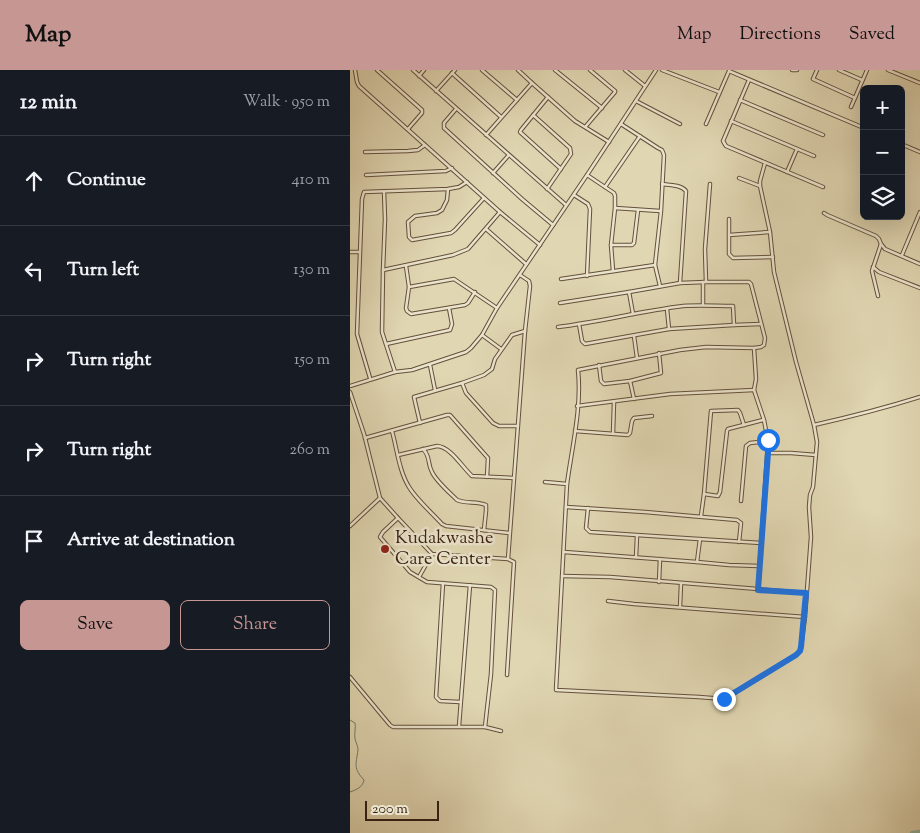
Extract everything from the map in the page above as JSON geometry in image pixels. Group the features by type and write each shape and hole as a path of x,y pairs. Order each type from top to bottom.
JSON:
{"street":[{"path":"355,70 359,86 484,198 540,245"},
{"path":"377,70 422,110 422,113 408,129"},
{"path":"413,70 508,156 566,205"},
{"path":"420,76 424,70"},
{"path":"436,91 455,70"},
{"path":"482,70 517,100"},
{"path":"518,70 575,121 609,142"},
{"path":"555,70 602,108"},
{"path":"586,127 615,92 590,70"},
{"path":"625,70 645,86"},
{"path":"350,386 395,372 410,371 430,365 468,350 482,335 497,308 656,70"},
{"path":"662,70 719,92"},
{"path":"792,70 797,70"},
{"path":"817,70 813,80 855,98"},
{"path":"839,70 862,80"},
{"path":"851,107 867,70"},
{"path":"888,70 920,84"},
{"path":"706,124 727,71 860,126"},
{"path":"452,73 501,118"},
{"path":"750,80 723,140 726,146 823,187"},
{"path":"486,135 532,83"},
{"path":"548,97 520,132 560,169"},
{"path":"740,100 823,135"},
{"path":"636,101 680,124"},
{"path":"456,109 444,123 444,128 493,174 553,225"},
{"path":"533,115 572,151 572,154 547,189"},
{"path":"731,121 814,156"},
{"path":"621,124 663,153 655,265 660,286"},
{"path":"606,187 640,136"},
{"path":"365,152 418,150 425,145"},
{"path":"905,146 920,152"},
{"path":"787,172 796,149"},
{"path":"493,174 508,156"},
{"path":"560,303 680,283 750,282 765,338 764,345 761,347 706,347 680,350 578,370 575,431 567,484 556,690 699,696 724,699 800,651 805,617 811,537 809,507 813,487 817,442 774,272 770,232 760,186 766,163"},
{"path":"366,175 446,172 452,168"},
{"path":"587,175 612,191 616,196 611,245 613,271"},
{"path":"739,178 760,186"},
{"path":"371,379 357,334 359,252 364,192 460,188 467,182"},
{"path":"662,184 677,186 686,191 680,283"},
{"path":"703,305 710,184"},
{"path":"448,189 447,200 442,210 437,213 415,216 408,222 409,237 412,240 451,233 484,198"},
{"path":"384,191 382,332 395,372"},
{"path":"574,194 588,204 590,209 587,276"},
{"path":"615,208 660,211"},
{"path":"611,245 632,245 634,243 638,210"},
{"path":"383,270 456,254 470,247 500,212"},
{"path":"902,255 920,212"},
{"path":"824,213 876,236 885,249 920,264"},
{"path":"729,219 729,254 733,258 773,257"},
{"path":"486,229 526,265"},
{"path":"729,235 770,232"},
{"path":"878,296 872,273 881,244"},
{"path":"350,252 359,252"},
{"path":"561,279 655,265"},
{"path":"406,266 409,287 406,308 411,314 467,304 475,292"},
{"path":"873,267 879,272 920,288"},
{"path":"508,559 530,286 529,281 520,275"},
{"path":"409,287 452,279 475,292 497,308"},
{"path":"629,292 633,314"},
{"path":"558,326 683,306 703,305 733,306 734,325"},
{"path":"386,344 450,330 452,324 449,307"},
{"path":"667,309 670,329"},
{"path":"579,324 582,342 585,344 670,329 761,324"},
{"path":"420,423 414,397 484,375 491,370 495,358 512,335 525,331"},
{"path":"482,335 501,349"},
{"path":"634,336 637,358"},
{"path":"754,348 756,379 754,390 764,420 768,441 758,590"},
{"path":"599,365 601,380 604,384 630,380 661,373 659,353"},
{"path":"430,365 435,390"},
{"path":"630,380 634,399"},
{"path":"462,383 465,392 493,423 499,426 518,426"},
{"path":"577,406 670,394 754,390"},
{"path":"350,392 365,438 380,498 432,554 508,559 514,562 507,675"},
{"path":"814,425 872,412 920,398"},
{"path":"613,434 614,402"},
{"path":"701,516 711,411 738,410 744,425"},
{"path":"365,438 450,415 488,458 487,477"},
{"path":"575,431 629,434 634,418 652,416"},
{"path":"704,494 718,496 720,492 728,429 764,420"},
{"path":"392,431 398,459 409,488 442,524 446,526 509,532"},
{"path":"741,500 746,446 750,443 768,441"},
{"path":"398,455 437,446 444,447 472,476 514,478"},
{"path":"423,449 428,455 433,474 457,500 486,505 484,530"},
{"path":"768,453 816,455"},
{"path":"546,482 567,484"},
{"path":"350,526 380,498"},
{"path":"566,507 737,520 740,523 739,542"},
{"path":"588,508 586,528 590,532 761,543"},
{"path":"398,518 380,537 410,572 427,582 491,587 495,590 491,674 485,727"},
{"path":"636,557 637,535"},
{"path":"698,562 700,539"},
{"path":"564,552 759,566"},
{"path":"419,577 432,554"},
{"path":"659,582 660,559"},
{"path":"562,576 806,593"},
{"path":"443,583 436,697 440,701 460,702"},
{"path":"680,584 680,607"},
{"path":"459,726 470,585"},
{"path":"608,601 805,617"},
{"path":"350,677 393,727 459,726 485,727 501,731"}],"waterway":[{"path":"350,720 355,723 355,737 358,750 357,769 364,780 361,786 350,792"},
{"path":"912,833 920,832"}],"place":[{"name":"Kudakwashe Care Center","path":"385,549"}],"route":[{"path":"724,699 796,655 801,647 806,593 758,590 768,440"}]}
